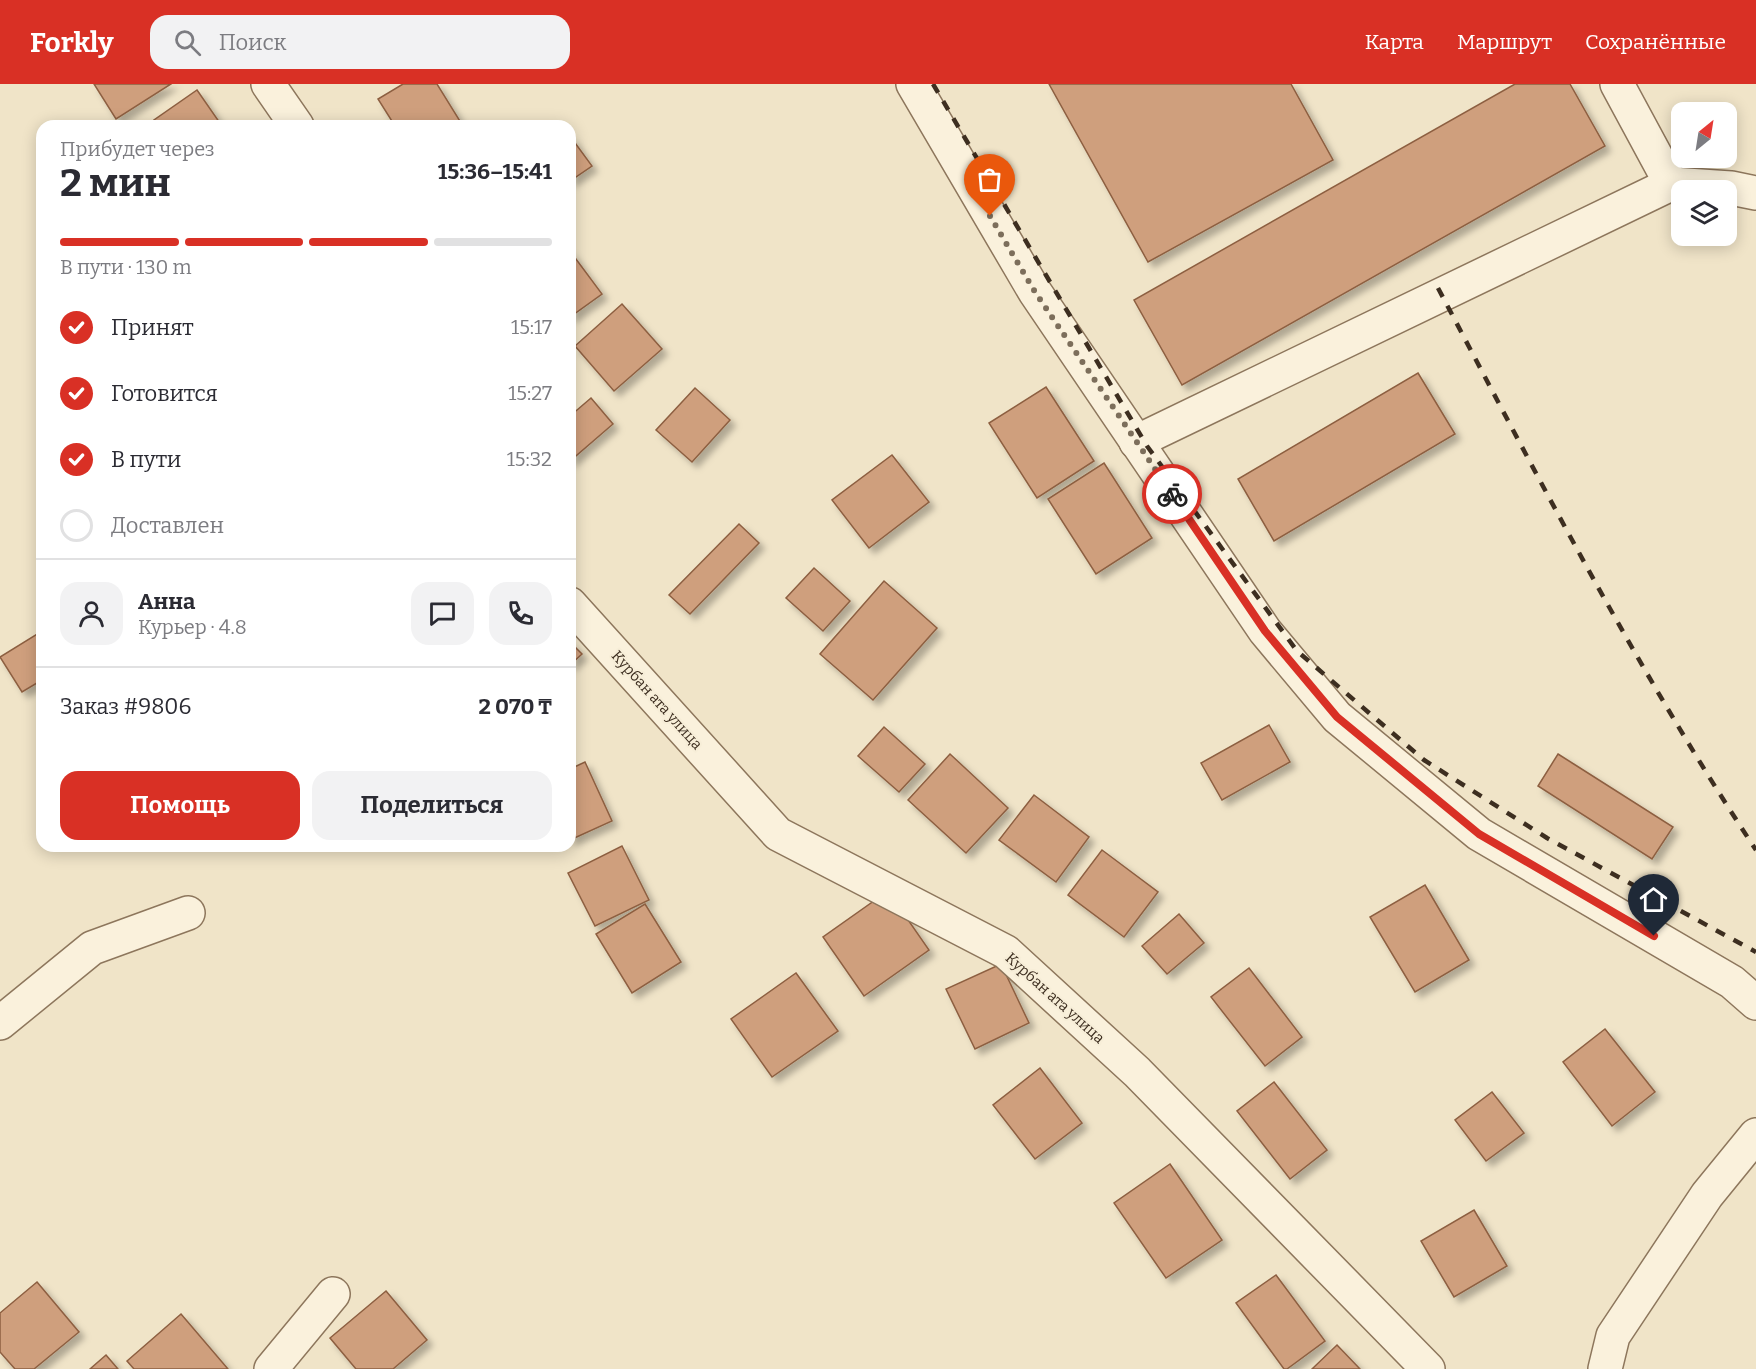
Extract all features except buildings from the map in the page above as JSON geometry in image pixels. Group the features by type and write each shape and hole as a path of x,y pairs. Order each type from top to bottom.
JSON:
{"street":[{"path":"268,84 293,120"},
{"path":"913,84 1035,292 1265,631 1337,717 1479,834 1732,981 1756,1003"},
{"path":"1136,442 1671,184 1617,84"},
{"path":"1737,189 1756,194"},
{"name":"Курбан ата улица","path":"576,611 778,834 1006,952 1137,1072 1428,1369"},
{"path":"0,1023 92,948 188,913"},
{"path":"1605,1369 1613,1336 1707,1195 1756,1136"},
{"path":"271,1369 333,1294"}],"railway":[{"path":"933,84 1147,446 1297,651 1424,760 1547,838 1756,952"},
{"path":"1438,288 1590,573 1670,713 1756,850"}],"way so far":[{"path":"990,216 1035,292 1172,494"}],"route":[{"path":"1172,494 1265,631 1337,717 1479,834 1654,936"}]}
